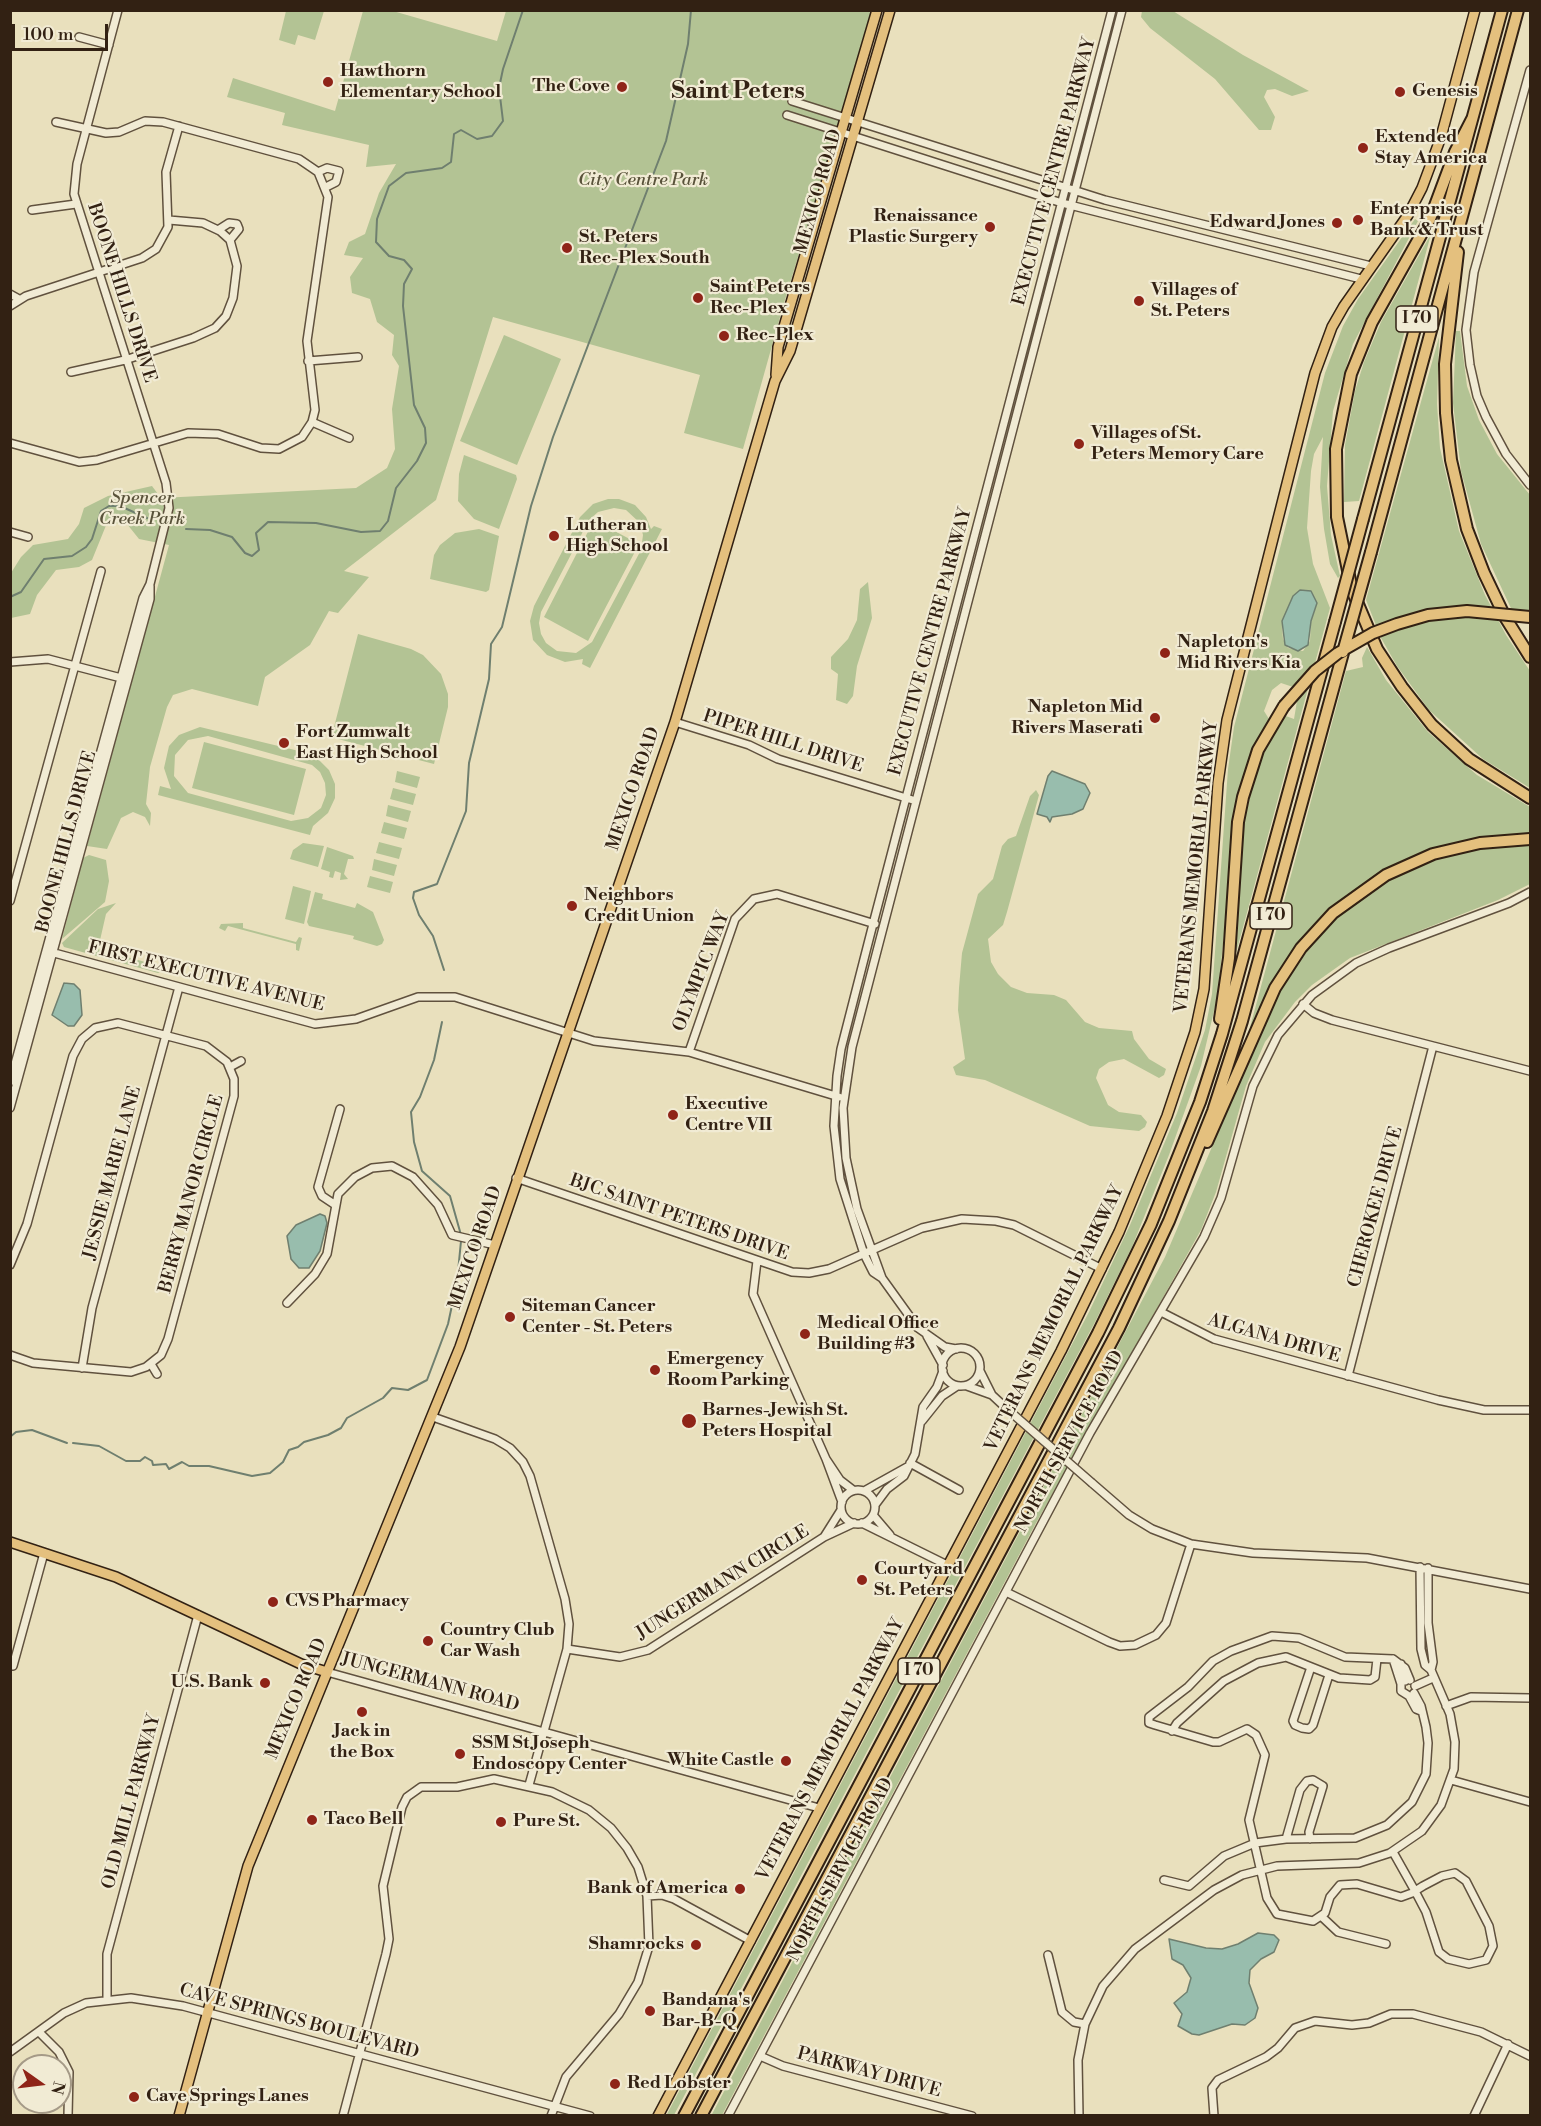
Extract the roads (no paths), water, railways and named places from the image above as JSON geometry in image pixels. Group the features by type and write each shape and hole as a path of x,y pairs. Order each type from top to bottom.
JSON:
{"highway":[{"name":"I 70","path":"684,2115 1121,1288 1173,1172 1215,1054 1502,10"},
{"name":"I 70","path":"701,2115 1119,1328 1188,1176 1242,1021 1518,10"},
{"path":"1472,119 1455,152 1430,219 1372,321 1351,374 1336,449 1337,517 1346,571 1359,610 1377,649 1402,687 1432,725 1469,759 1530,798"},
{"path":"1462,219 1445,364 1446,413 1451,460 1467,529 1484,573 1505,617 1530,657"},
{"path":"1215,1054 1229,958 1242,797 1258,750 1284,706 1326,662 1359,640 1397,624 1428,615 1467,611 1530,617"},
{"path":"1188,1176 1214,1130 1278,982 1301,948 1333,913 1386,875 1433,854 1480,843 1530,839"}],"main road":[{"name":"MEXICO ROAD","path":"775,381 778,347 877,10"},
{"name":"MEXICO ROAD","path":"179,2115 248,1866 433,1417 495,1245 566,1032 675,722 775,381 790,351 890,10"},
{"name":"VETERANS MEMORIAL PARKWAY","path":"658,2115 1102,1269 1167,1116 1198,1023 1204,989 1218,783 1227,720 1315,373 1332,327 1361,279 1408,215 1432,166 1475,10"},
{"name":"JUNGERMANN ROAD","path":"10,1542 116,1577 301,1664 327,1672"}],"street":[{"name":"BOONE HILLS DRIVE","path":"10,1108 124,679 143,598 150,584 164,531 169,501 153,442 76,204 75,173 118,10"},
{"name":"EXECUTIVE CENTRE PARKWAY","path":"882,1278 873,1272 864,1254 840,1179 835,1149 834,1097 841,1048 1112,10"},
{"name":"EXECUTIVE CENTRE PARKWAY","path":"956,1349 945,1347 927,1336 903,1311 882,1278 850,1183 844,1130 844,1098 852,1047 1073,206 1122,10"},
{"path":"79,37 109,45"},
{"path":"1530,69 1474,272 1466,330 1470,365 1477,396 1506,454 1530,485"},
{"path":"792,101 1065,188 1371,266"},
{"path":"787,115 1073,206 1361,279"},
{"path":"10,443 67,459 88,462 188,433 227,436 261,448 279,449 295,442 312,422 315,400 308,361 308,341 327,206 326,187 318,172 299,159 179,126 145,121 112,133 86,130 56,122"},
{"path":"10,306 19,299 150,254 162,242 169,220 166,172 179,126"},
{"path":"318,172 327,168 339,171 336,182 326,187"},
{"path":"32,210 76,204"},
{"path":"71,372 125,360 208,332 221,322 230,308 237,266 230,240 218,230 203,223 169,220"},
{"path":"218,230 229,223 237,224 239,228 230,240"},
{"path":"10,294 19,299"},
{"path":"308,361 358,357"},
{"path":"312,422 349,438"},
{"path":"10,532 28,537"},
{"path":"10,901 101,571"},
{"path":"10,662 36,658 75,665 124,679"},
{"name":"PIPER HILL DRIVE","path":"675,722 749,746 778,759 916,801"},
{"name":"NORTH SERVICE ROAD","path":"728,2115 1090,1432 1161,1312 1215,1213 1262,1065 1278,1035 1303,1004 1338,974 1368,957 1509,903 1530,892"},
{"name":"OLYMPIC WAY","path":"688,1052 735,919 754,899 777,894 883,926"},
{"name":"BOONE HILLS DRIVE","path":"10,1082 50,952"},
{"name":"FIRST EXECUTIVE AVENUE","path":"50,952 302,1021 328,1024 362,1018 418,997 445,995 466,999 566,1032 608,1043 688,1052 834,1097 844,1098"},
{"name":"JESSIE MARIE LANE","path":"82,1368 92,1308 179,987"},
{"path":"1303,1004 1314,1013 1332,1020 1530,1071"},
{"path":"10,1265 27,1224 76,1046 88,1032 110,1023 206,1046 222,1057 230,1067 241,1061"},
{"name":"CHEROKEE DRIVE","path":"1348,1376 1433,1046"},
{"name":"BERRY MANOR CIRCLE","path":"151,1364 161,1354 168,1339 232,1105 235,1084 230,1067"},
{"path":"334,1204 322,1196 318,1187 340,1109"},
{"path":"287,1303 298,1295 321,1265 332,1236 334,1204 338,1194 355,1178 372,1168 392,1166 413,1177 438,1205 452,1234 495,1245"},
{"name":"BJC SAINT PETERS DRIVE","path":"516,1178 781,1269 809,1273 829,1269 944,1222 996,1221 1033,1233 1102,1269"},
{"path":"758,1261 753,1294 826,1459 845,1518 854,1523 862,1523 881,1534 890,1535 947,1565"},
{"name":"ALGANA DRIVE","path":"1161,1312 1214,1340 1471,1409 1530,1410"},
{"name":"EXECUTIVE CENTRE PARKWAY","path":"927,1336 943,1368"},
{"path":"862,1523 873,1515 875,1505 882,1494 904,1476 918,1446 923,1407 937,1387 947,1355 956,1349 967,1349 979,1361 980,1371 992,1395 1130,1515 1152,1529 1191,1544 1233,1552 1367,1558 1530,1589"},
{"path":"10,1355 33,1363 131,1372 151,1364 157,1374"},
{"path":"943,1368 946,1379 957,1386 966,1386 992,1395"},
{"path":"966,1386 974,1381 980,1371"},
{"path":"922,1421 942,1396 957,1386"},
{"path":"433,1417 495,1439 510,1448 523,1462 530,1476 565,1599 569,1624 567,1649 529,1785"},
{"path":"826,1459 840,1480 853,1490 864,1491 872,1496 875,1505"},
{"path":"908,1465 959,1490"},
{"path":"864,1491 908,1465"},
{"path":"841,1506 845,1495 853,1490"},
{"name":"JUNGERMANN CIRCLE","path":"824,1537 841,1506"},
{"path":"873,1515 890,1535"},
{"name":"JUNGERMANN CIRCLE","path":"567,1649 620,1657 648,1650 824,1537 854,1523"},
{"path":"1006,1592 1109,1642 1120,1646 1135,1645 1156,1635 1166,1623 1191,1544"},
{"path":"13,1666 44,1553"},
{"path":"1079,2115 1078,2060 1085,2024 1103,1986 1135,1949 1214,1890 1242,1875 1292,1864 1359,1863 1393,1852 1412,1840 1432,1820 1446,1795 1451,1780 1455,1742 1454,1727 1432,1674 1425,1665 1421,1649 1420,1567"},
{"path":"1428,1568 1428,1623 1432,1674"},
{"name":"OLD MILL PARKWAY","path":"107,1999 107,1954 198,1615"},
{"path":"1393,1852 1415,1891 1426,1912 1436,1947 1443,1956 1474,1964 1490,1957 1493,1946 1489,1926 1462,1877 1455,1873 1448,1874 1415,1891 1401,1898 1378,1889 1345,1884 1333,1892 1321,1916 1307,1922 1277,1914 1267,1898 1250,1828 1250,1813 1265,1755 1256,1735 1246,1729 1219,1742 1213,1742 1149,1723 1149,1717 1188,1687 1213,1661 1252,1642 1283,1635 1299,1638 1345,1657 1393,1659 1405,1668 1409,1687"},
{"path":"1172,1731 1224,1681 1241,1671 1273,1658 1286,1657 1329,1675 1370,1680 1375,1677 1377,1659"},
{"path":"1164,1880 1189,1886 1224,1856 1255,1843 1286,1839 1355,1838 1371,1833 1386,1825 1412,1802 1426,1774 1427,1735 1421,1711 1393,1659"},
{"path":"1311,1667 1293,1720 1295,1725 1309,1730 1313,1725 1329,1675"},
{"name":"JUNGERMANN ROAD","path":"327,1672 819,1808"},
{"path":"1409,1687 1432,1674"},
{"path":"1446,1706 1471,1697 1530,1698"},
{"path":"343,2115 389,1939 383,1893 384,1870 402,1807 407,1797 422,1786 457,1787 494,1779 529,1785 580,1804 611,1828 627,1848 638,1867 647,1896 649,1946 638,1982 619,2014 573,2066 551,2115"},
{"path":"1286,1839 1300,1790 1307,1781 1313,1780 1323,1786 1309,1832 1310,1839"},
{"path":"1451,1780 1530,1802"},
{"path":"647,1896 662,1895 674,1899 751,1941"},
{"path":"1321,1916 1338,1932 1386,1944"},
{"path":"1048,1955 1062,2012 1074,2022 1085,2024"},
{"name":"CAVE SPRINGS BOULEVARD","path":"10,2052 64,2013 86,2003 107,1999 165,2002 590,2115"},
{"path":"1214,2115 1214,2084 1266,2057 1278,2048 1295,2028 1315,2021 1361,2025 1391,2014 1403,2013 1481,2032 1530,2056"},
{"path":"39,2032 59,2052 69,2072 68,2115"},
{"path":"1474,2115 1508,2044"},
{"name":"PARKWAY DRIVE","path":"760,2056 783,2066 972,2115"}],"waterway":[{"path":"186,529 210,530 232,537 245,553 252,556 259,550 256,533 268,522 316,523 361,532 380,531 388,521 396,488 417,461 426,443 425,428 414,405 403,306 404,284 412,269 404,260 389,256 376,242 377,219 389,186 406,173 442,168 451,162 454,134 461,130 477,139 492,136 503,121 499,88 523,10"},
{"path":"444,970 433,936 419,915 413,898 414,892 437,884 466,811 469,763 489,679 491,644 502,627 531,506 553,437 666,141 688,44 691,10"},
{"path":"10,597 21,592 44,559 72,556 86,547 92,539 101,511 109,506 120,506 147,518"},
{"path":"442,1022 434,1060 420,1097 411,1112 414,1142 422,1171 450,1196 461,1235"},
{"path":"73,1443 99,1446 126,1461 140,1461 145,1457 152,1461 153,1465 166,1464 169,1469 182,1462 189,1466 209,1466 252,1476 270,1473 283,1462 289,1450 341,1428 347,1418 383,1398 392,1388 408,1390 427,1380 448,1324 457,1282 461,1241"},
{"path":"10,1437 16,1432 32,1430 67,1443"}],"place":[{"name":"Hawthorn Elementary School","path":"328,82"},
{"name":"The Cove","path":"622,87"},
{"name":"Genesis","path":"1400,92"},
{"name":"Extended Stay America","path":"1363,148"},
{"name":"Enterprise Bank & Trust","path":"1358,220"},
{"name":"Edward Jones","path":"1337,223"},
{"name":"Renaissance Plastic Surgery","path":"990,227"},
{"name":"St. Peters Rec-Plex South","path":"567,248"},
{"name":"Saint Peters Rec-Plex","path":"698,298"},
{"name":"Villages of St. Peters","path":"1139,301"},
{"name":"Rec-Plex","path":"724,336"},
{"name":"Villages of St. Peters Memory Care","path":"1079,444"},
{"name":"Lutheran High School","path":"554,536"},
{"name":"Napleton's Mid Rivers Kia","path":"1165,653"},
{"name":"Napleton Mid Rivers Maserati","path":"1155,718"},
{"name":"Fort Zumwalt East High School","path":"284,743"},
{"name":"Neighbors Credit Union","path":"572,906"},
{"name":"Executive Centre VII","path":"673,1115"},
{"name":"Siteman Cancer Center - St. Peters","path":"510,1317"},
{"name":"Medical Office Building #3","path":"805,1334"},
{"name":"Emergency Room Parking","path":"655,1370"},
{"name":"Barnes-Jewish St. Peters Hospital","path":"689,1421"},
{"name":"Courtyard St. Peters","path":"862,1580"},
{"name":"CVS Pharmacy","path":"273,1602"},
{"name":"Country Club Car Wash","path":"428,1641"},
{"name":"U.S. Bank","path":"265,1683"},
{"name":"Jack in the Box","path":"362,1712"},
{"name":"SSM St Joseph Endoscopy Center","path":"460,1754"},
{"name":"White Castle","path":"786,1761"},
{"name":"Taco Bell","path":"312,1820"},
{"name":"Pure St.","path":"501,1822"},
{"name":"Bank of America","path":"740,1889"},
{"name":"Shamrocks","path":"696,1945"},
{"name":"Bandana's Bar-B-Q","path":"650,2011"},
{"name":"Red Lobster","path":"615,2084"},
{"name":"Cave Springs Lanes","path":"134,2097"}],"district":[{"name":"Saint Peters","path":"738,92"}],"park label":[{"name":"City Centre Park","path":"643,181"},
{"name":"Spencer Creek Park","path":"142,509"}]}
